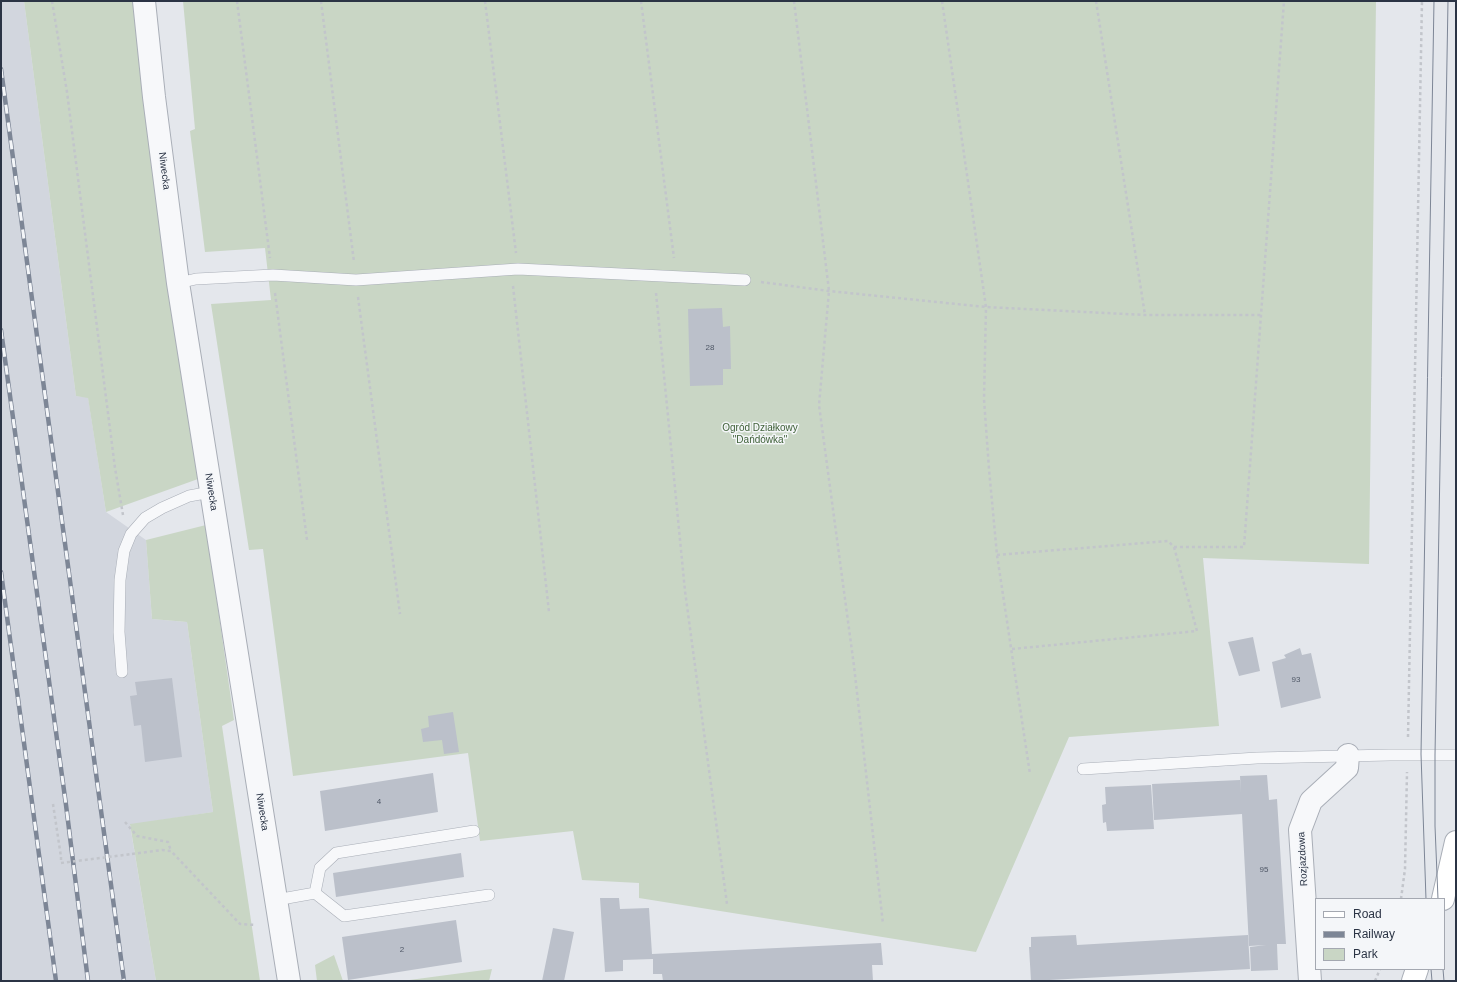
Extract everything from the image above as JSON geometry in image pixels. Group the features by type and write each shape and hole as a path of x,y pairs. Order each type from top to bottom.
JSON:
{"main road":[{"path":"1443,898 1456,842"},
{"path":"1413,981 1417,970"}],"street":[{"name":"Niwecka","path":"144,1 154,97 178,283 289,981"},
{"name":"Rozjazdowa","path":"1310,981 1300,830 1311,801 1347,768 1348,756"}],"lane":[{"path":"178,283 196,279 273,275 356,280 515,269 745,280"},
{"path":"122,672 119,632 120,580 124,551 131,534 145,518 162,508 189,496 211,492"},
{"path":"1083,769 1249,759 1456,755"},
{"path":"314,892 320,868 336,853 474,831"},
{"path":"276,900 314,892"},
{"path":"314,892 344,916 489,895"}],"path":[{"path":"52,1 67,92 115,468 122,512 131,534"},
{"path":"321,1 400,614"},
{"path":"485,1 515,269 549,612"},
{"path":"641,1 676,277"},
{"path":"794,1 830,291 819,405 854,666 883,924"},
{"path":"942,1 986,307 984,399 989,469 998,555 1030,774"},
{"path":"1096,1 1145,316"},
{"path":"1174,547 1244,547 1284,1"},
{"path":"1401,898 1406,845 1422,1"},
{"path":"655,275 685,591 727,904"},
{"path":"745,280 830,291 986,307 1145,316 1261,315"},
{"path":"998,555 1168,541 1174,547 1197,631 1012,649"},
{"path":"53,804 61,863 162,850 171,851"},
{"path":"125,822 138,836 168,842 171,851 240,924 256,925"},
{"path":"1375,981 1380,970"}],"shaded area":[{"path":"1,1 24,1 76,396 88,397 106,512 146,540 152,619 187,622 213,812 130,825 156,981 1,981"}],"green space":[{"path":"24,1 136,1 198,479 106,512 88,398 76,396"},
{"name":"Ogród Działkowy \"Dańdówka\"","path":"183,1 1376,1 1369,564 1203,558 1219,726 1069,737 976,952 639,898 639,883 582,880 573,831 480,841 468,753 293,776 263,549 249,550 211,304 271,300 265,248 205,252 190,131 195,129"},
{"path":"206,525 234,720 222,726 260,981 156,981 130,824 213,812 187,622 152,619 146,540"},
{"path":"334,955 343,981 317,981 315,965"},
{"path":"492,969 489,981 402,981"}],"building":[{"path":"722,308 723,327 730,326 731,369 723,369 723,385 690,386 688,309"},
{"path":"1253,637 1260,671 1239,676 1228,642"},
{"path":"1300,648 1302,655 1311,653 1321,698 1281,708 1272,662 1286,658 1284,655"},
{"path":"172,678 182,757 145,762 141,725 134,726 130,696 137,695 135,682"},
{"path":"453,712 459,752 444,754 442,740 423,742 421,729 429,727 428,716"},
{"path":"433,773 438,812 325,831 320,791"},
{"path":"1267,775 1269,800 1277,799 1286,944 1277,944 1278,970 1251,971 1250,947 1266,945 1249,946 1242,814 1154,820 1152,784 1240,780 1241,793 1240,776"},
{"path":"1151,785 1154,829 1107,831 1106,822 1103,823 1102,805 1106,804 1105,787"},
{"path":"461,853 464,877 336,897 333,873"},
{"path":"600,898 619,898 620,909 649,908 652,954 881,943 883,965 872,965 873,981 663,981 662,974 653,974 653,959 623,960 623,971 605,972"},
{"path":"456,920 462,962 348,980 342,937"},
{"path":"553,928 574,932 564,981 542,981"},
{"path":"1076,935 1077,945 1248,935 1250,969 1031,981 1029,947 1031,947 1031,937"}],"tram line":[{"path":"1426,898 1421,754 1434,1"},
{"path":"1438,898 1435,826 1435,755 1448,1"},
{"path":"1431,970 1432,981"},
{"path":"1443,970 1444,981"}],"railway":[{"path":"1,69 124,981"},
{"path":"1,330 66,805 88,981"},
{"path":"1,572 56,981"}]}
